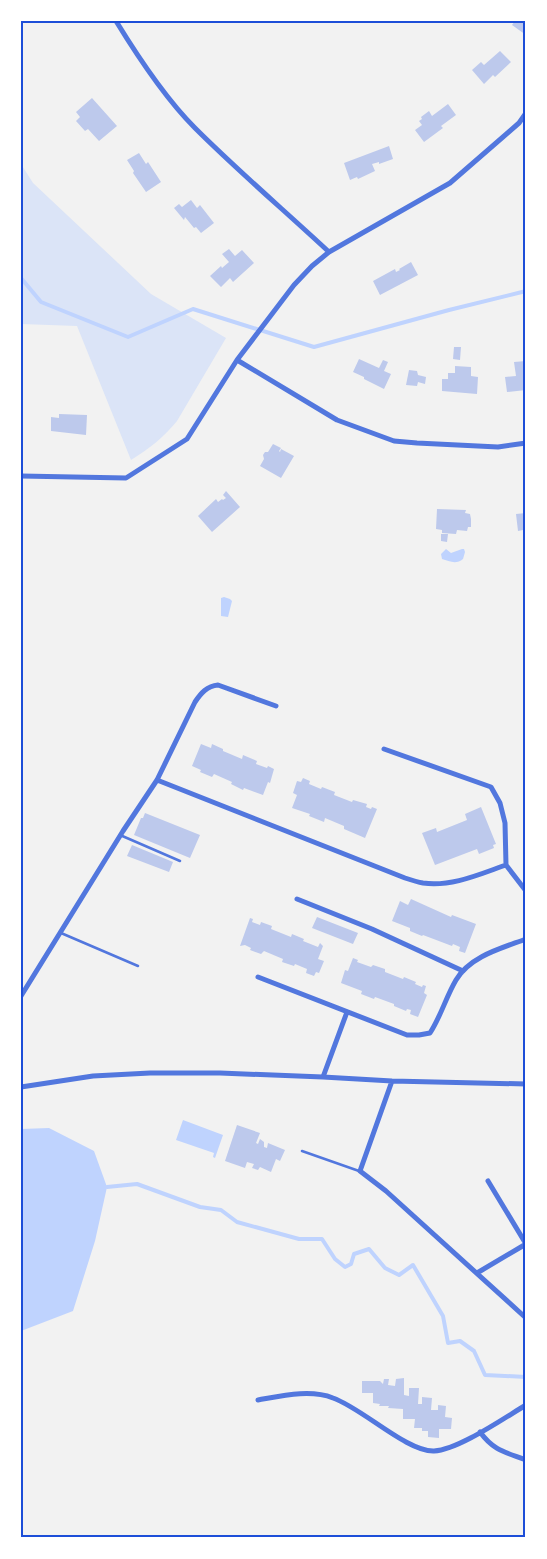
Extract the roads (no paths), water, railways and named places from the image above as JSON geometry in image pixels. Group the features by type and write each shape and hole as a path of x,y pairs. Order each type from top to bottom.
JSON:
{"street":[{"path":"116,21 134,50 174,104 195,127 330,252"},
{"path":"21,476 126,478 186,439 236,360 294,285 312,266 330,252 450,184 519,124 526,113"},
{"path":"236,360 337,420 394,441 498,447 526,444"},
{"path":"21,996 157,780 200,694 211,686 218,685 276,706"},
{"path":"384,749 491,787 500,803 505,823 506,865 526,891"},
{"path":"157,780 422,883 436,884 462,880 506,865"},
{"path":"297,899 372,928 463,971"},
{"path":"258,977 407,1035 420,1035 430,1033 438,1021 457,979 463,971 489,953 526,939"},
{"path":"323,1077 347,1012"},
{"path":"21,1087 93,1076 150,1073 220,1073 392,1082 526,1084"},
{"path":"392,1082 360,1171 386,1191 526,1318"},
{"path":"477,1273 526,1244 488,1181"},
{"path":"258,1400 311,1394 333,1397 352,1406 416,1447 434,1451 457,1444 526,1405"},
{"path":"480,1432 491,1446 526,1460"}],"lane":[{"path":"120,836 180,861"},
{"path":"60,933 138,966"},
{"path":"302,1150 360,1171"}],"water":[{"path":"446,549 451,553 464,549 463,559 455,562 442,559 441,554"},
{"path":"224,597 232,601 228,617 221,616 221,598"},
{"path":"183,1120 223,1135 215,1158 213,1157 214,1153 176,1140"},
{"path":"49,1128 94,1151 107,1187 95,1241 73,1311 21,1331 21,1129"}],"waterway":[{"path":"21,278 41,302 128,337 193,309 314,347 526,291"},
{"path":"107,1187 137,1184 200,1207 221,1210 237,1222 299,1239 322,1239 335,1259 345,1267 351,1264 354,1254 369,1249 385,1268 399,1275 413,1265 443,1316 448,1343 460,1341 474,1351 485,1375 526,1377"}]}
